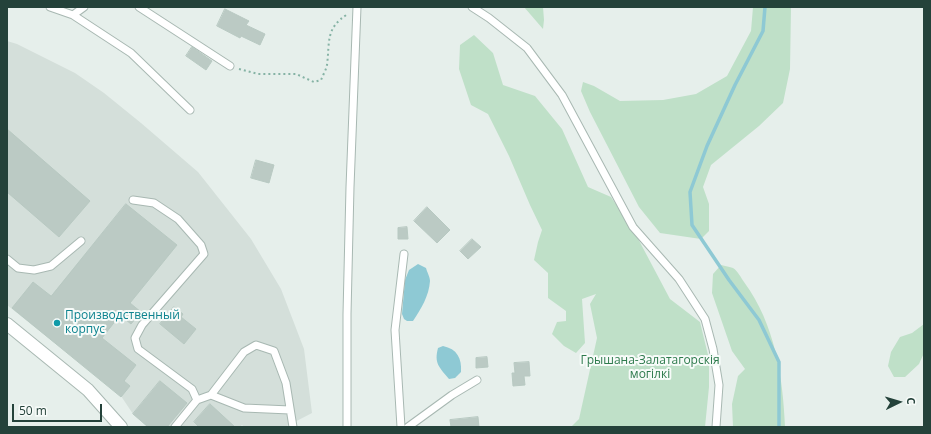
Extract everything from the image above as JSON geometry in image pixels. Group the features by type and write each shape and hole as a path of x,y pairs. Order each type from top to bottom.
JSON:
{"street":[{"path":"7,324 88,390 121,427"}],"lane":[{"path":"50,7 73,15 131,53 190,110"},
{"path":"73,15 84,7"},
{"path":"139,7 230,66"},
{"path":"347,427 349,226 357,7"},
{"path":"472,7 489,18 527,48 562,95 633,227 679,280 705,319 713,349 719,385 716,427"},
{"path":"133,200 154,203 178,219 201,245 204,254 142,325 135,338 138,349 192,389 197,400"},
{"path":"7,259 18,268 34,270 51,266 81,241"},
{"path":"401,427 395,330 404,254"},
{"path":"175,427 197,400 211,395 244,352 256,345 274,351 286,383 293,427"},
{"path":"408,427 452,395 478,380"},
{"path":"211,395 244,408 290,410"}],"path":[{"path":"230,66 258,74 296,74 314,82 321,80 326,66 330,34 339,20 357,7"}],"shaded area":[{"path":"7,41 17,44 75,73 104,93 198,172 251,239 281,289 304,349 312,413 285,427 244,427 242,425 240,427 148,427 133,414 121,396 7,305"}],"green space":[{"path":"524,7 543,7 543,29"},
{"path":"753,7 791,7 790,69 783,103 759,126 711,165 703,187 709,204 709,231 701,239 660,233 639,207 590,112 581,91 583,82 594,86 620,101 663,100 696,94 727,76 751,31"},
{"name":"Грышана-Залатагорскія могілкі","path":"474,35 493,53 503,85 535,96 562,129 588,187 611,197 635,233 670,299 700,322 709,359 709,387 705,427 571,427 579,419 597,338 590,304 596,294 582,299 585,343 576,353 564,346 552,334 557,322 566,321 566,311 548,298 548,273 534,260 542,230 509,156 488,114 471,105 459,69 460,45"},
{"path":"721,265 733,268 736,271 755,298 763,315 770,333 779,370 785,427 733,427 732,404 738,376 745,369 732,351 712,293 713,274"},
{"path":"924,324 924,353 919,364 905,377 894,377 888,366 891,352 900,337 912,333"}],"water":[{"path":"418,264 426,268 430,279 429,287 424,302 413,321 407,321 404,319 402,314 405,280 409,270"},
{"path":"443,346 452,349 458,355 461,362 461,372 455,378 449,379 438,365 438,348"}],"building":[{"path":"225,9 249,21 246,25 265,34 260,45 241,36 240,38 217,26"},
{"path":"192,47 212,61 206,70 186,56"},
{"path":"7,129 90,201 59,237 7,192"},
{"path":"256,160 274,165 269,183 251,178"},
{"path":"126,204 177,245 130,303 141,312 131,324 120,315 102,338 136,365 124,381 130,386 121,397 12,308 33,282 51,296"},
{"path":"427,207 450,230 437,243 414,221"},
{"path":"407,227 408,239 398,239 398,228"},
{"path":"472,239 481,247 468,259 460,251"},
{"path":"174,307 183,314 181,317 196,329 184,344 160,324"},
{"path":"487,357 488,367 476,368 476,358"},
{"path":"529,362 530,376 524,376 525,385 513,386 512,373 515,373 514,363"},
{"path":"160,381 187,403 167,427 148,427 133,414"},
{"path":"210,404 235,427 199,427 194,422"},
{"path":"478,417 479,427 451,427 450,420"}],"waterway":[{"path":"765,7 763,31 735,85 707,146 690,192 692,225 729,280 759,320 779,362 779,427"}],"place":[{"name":"Производственный корпус","path":"57,323"}]}
